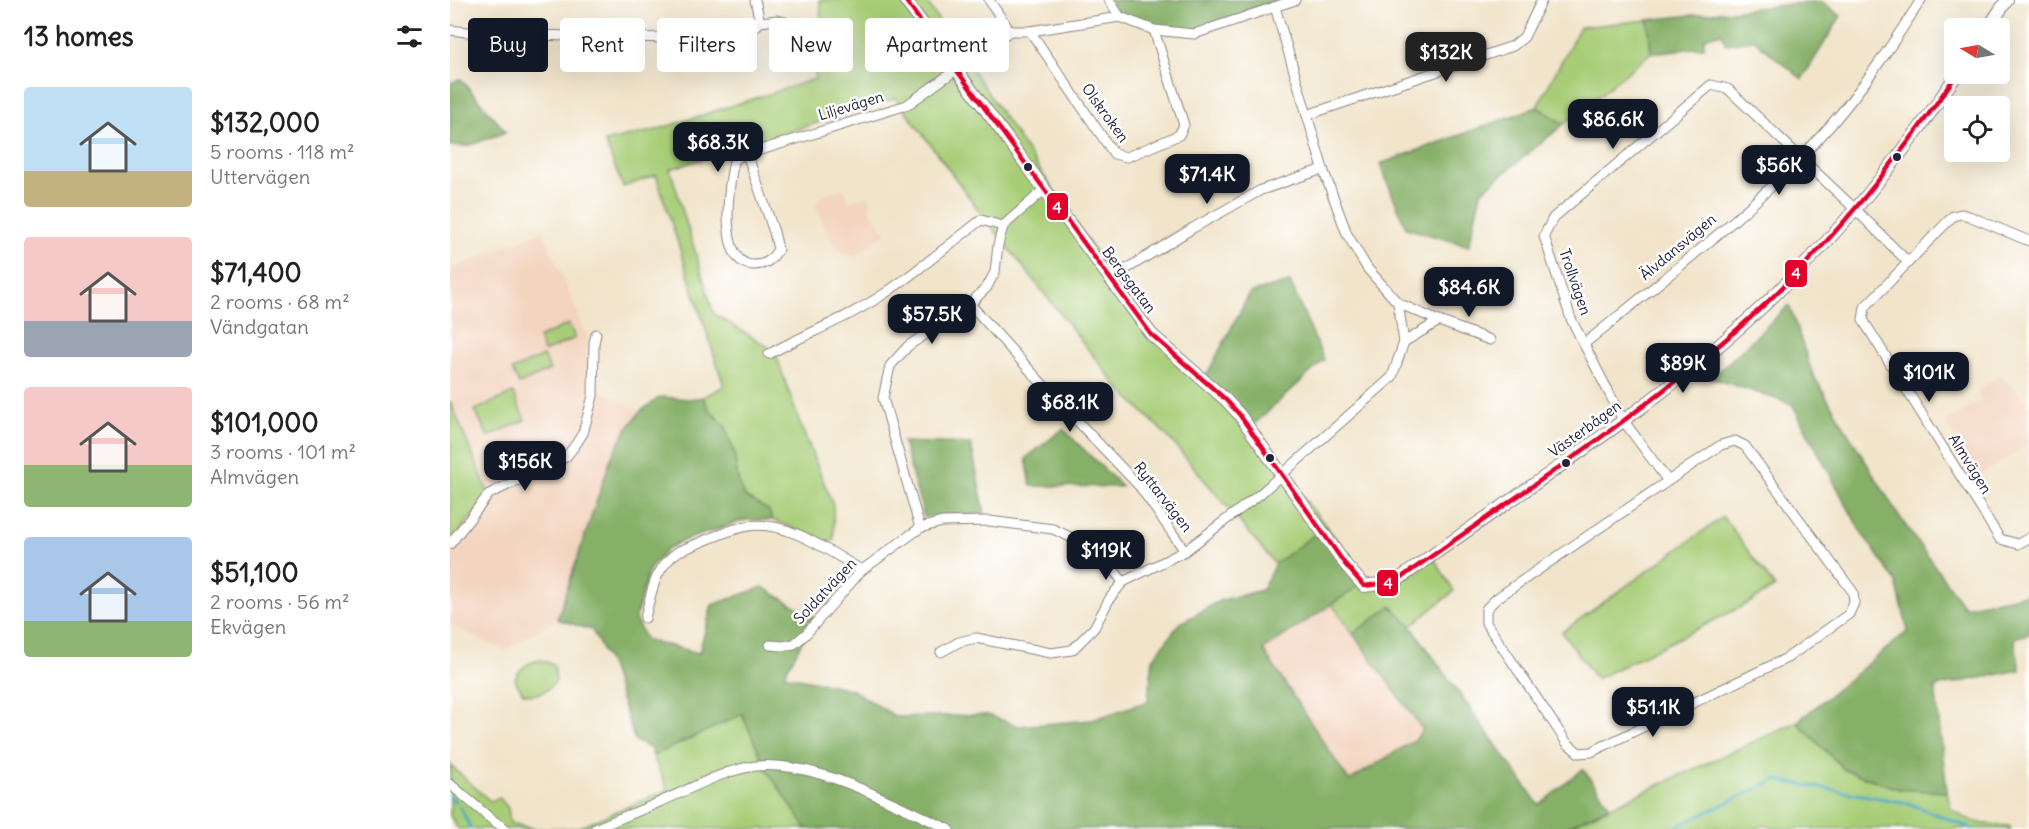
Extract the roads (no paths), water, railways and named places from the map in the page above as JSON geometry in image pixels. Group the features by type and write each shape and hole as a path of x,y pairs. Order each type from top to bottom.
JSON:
{"street":[{"path":"755,0 760,22"},
{"name":"Bergsgatan","path":"904,0 917,18"},
{"path":"989,0 1010,31 1030,31 1120,17 1154,30 1194,34 1295,0"},
{"path":"1109,0 1120,17"},
{"path":"1307,115 1513,46 1524,38 1542,0"},
{"name":"Älvdansvägen","path":"1584,344 1740,214 1801,157 1831,124 1891,46 1921,0"},
{"path":"1995,18 2007,0"},
{"path":"1275,7 1323,169 1347,234 1367,268 1398,303 1490,340"},
{"path":"450,30 483,34 720,39 751,32 760,22 769,21"},
{"name":"Olskroken","path":"1030,31 1114,154 1127,158 1179,135 1185,124 1154,30"},
{"name":"Bergsgatan","path":"956,72 1150,334 1239,414 1283,473 1345,564"},
{"name":"Liljevägen","path":"747,154 907,105 956,72"},
{"name":"Västerbågen","path":"1345,564 1364,586 1395,582 1684,375 1749,319 1812,257 1855,209 1951,84"},
{"name":"Trollvägen","path":"1668,481 1623,420 1571,319 1544,237 1552,218 1711,85 1728,89 1855,209"},
{"path":"747,154 778,249 772,258 762,265 749,265 739,259 732,243 727,216 734,161 747,154"},
{"path":"1110,279 1261,190 1323,169"},
{"path":"920,528 883,398 890,366 908,346 970,304 987,287 995,272 1003,226 1044,190"},
{"path":"1855,209 1907,261"},
{"name":"Almvägen","path":"2029,241 1961,214 1953,216 1865,307 1863,320 2000,539 2018,544 2029,538"},
{"path":"769,354 802,336 840,320 886,293 981,220 1003,226"},
{"path":"941,652 959,642 976,638 1052,653 1072,650 1094,628 1110,598 1123,582 1185,551 1260,494 1392,377 1404,342 1398,303"},
{"name":"Ryttarvägen","path":"970,304 1140,487 1185,551"},
{"path":"1404,342 1439,321"},
{"path":"450,544 489,494 566,457 576,444 583,433 593,396 596,334"},
{"path":"1735,441 1745,446 1853,592 1854,603 1849,614 1787,658 1592,752 1579,753 1567,743 1486,623 1486,609 1497,598 1668,481 1721,445 1735,441"},
{"name":"Soldatvägen","path":"770,645 794,644 806,634 862,570 920,528 942,522 989,521 1053,529 1098,550 1123,582"},
{"path":"645,618 657,573 672,556 679,551 747,527 772,526 790,531 862,570"},
{"path":"595,829 714,778 754,766 771,766 789,767 830,776 949,829"},
{"path":"450,784 506,829"}],"waterway":[{"path":"1671,829 1776,780 1908,803 1973,829"},
{"path":"450,797 456,802"},
{"path":"460,807 471,829"}]}
